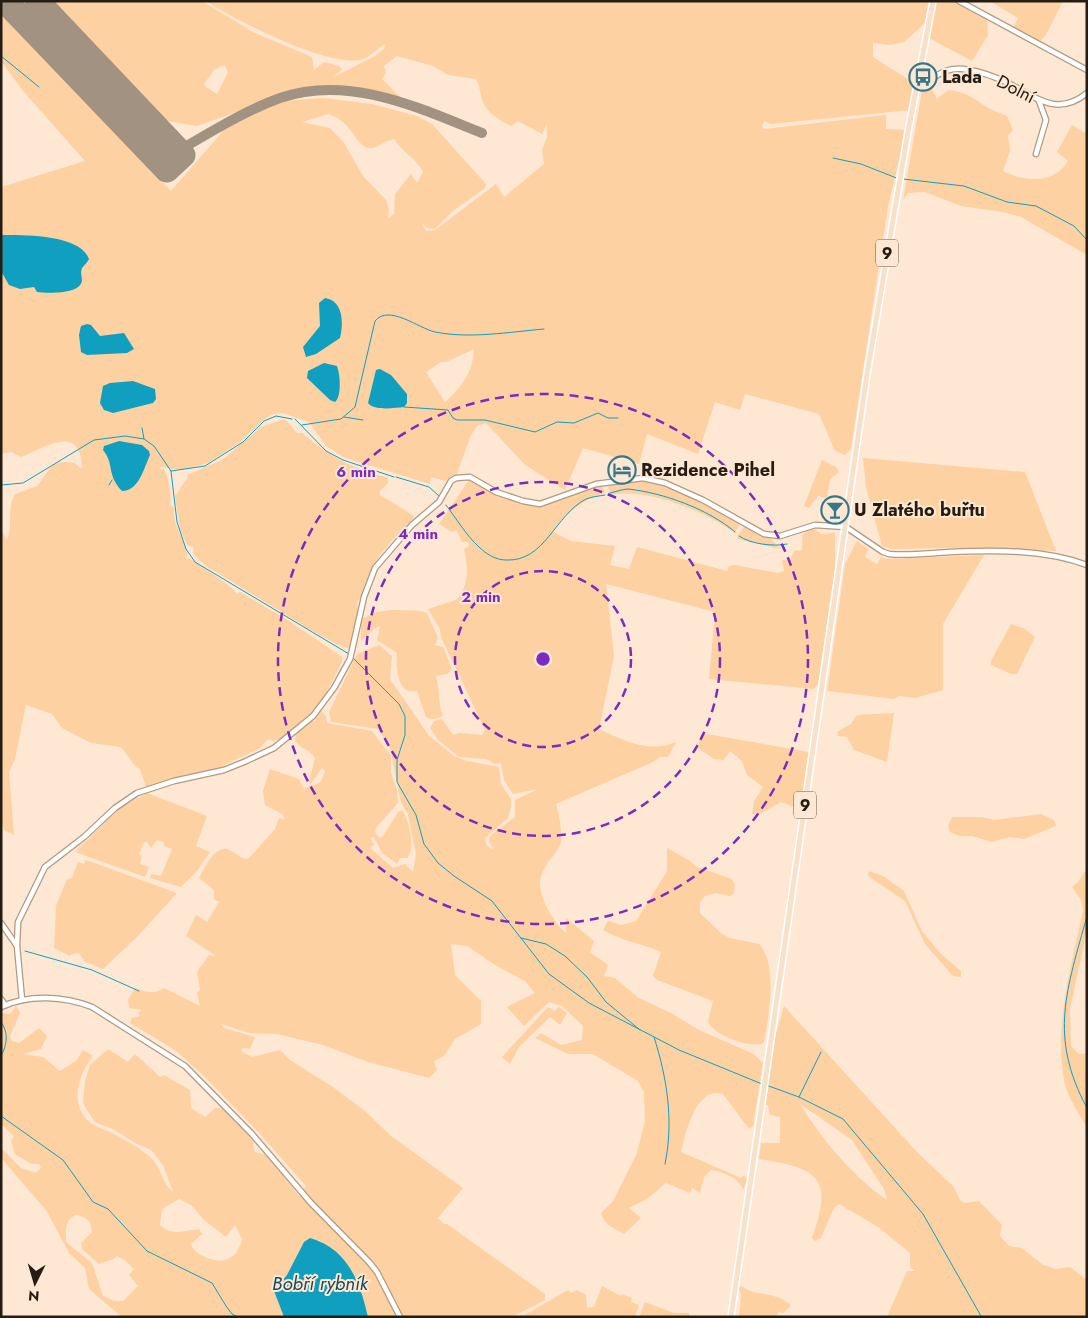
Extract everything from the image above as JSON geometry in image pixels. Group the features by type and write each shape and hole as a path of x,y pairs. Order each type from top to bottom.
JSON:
{"main road":[{"name":"9","path":"731,1317 876,320 908,132 933,1"}],"street":[{"path":"959,1 1087,70"},
{"name":"Dolní","path":"917,83 926,83 944,70 964,69 1003,81 1039,101 1060,104 1072,102 1087,94"},
{"path":"1036,154 1046,120 1039,101"},
{"path":"22,1000 17,946 21,916 33,896 45,867 84,837 115,808 137,793 224,770 266,752 297,730 321,707 350,659 364,597 375,568 412,525 439,502 452,480 456,478 470,477 496,492 523,502 540,504 596,484 643,478 665,483 703,500 741,520 757,531 771,536 780,536 815,525 846,527 889,554 952,552 1034,553 1056,555 1087,565"},
{"path":"1,923 17,946"},
{"path":"1,999 3,1006 22,1000 47,998 78,1001 112,1018 180,1062 252,1134 310,1204 369,1262 377,1272 400,1317"}],"shaded area":[{"path":"51,1 202,1 253,32 312,57 314,70 324,62 339,66 342,69 334,77 375,56 384,49 385,44 363,59 348,60 329,57 283,41 206,1 929,1 925,23 904,42 890,45 873,43 873,57 914,83 911,110 771,124 764,121 762,127 765,129 886,115 886,129 906,130 888,207 851,449 845,455 835,451 819,414 745,394 740,410 715,402 698,454 647,434 639,464 583,448 565,490 525,465 486,423 478,425 471,435 456,476 453,475 445,481 431,477 430,484 345,458 326,446 309,422 282,413 273,414 239,443 208,463 182,470 161,467 160,469 164,469 169,482 170,505 173,507 175,522 188,553 186,559 189,558 208,570 237,594 240,592 286,619 342,657 342,662 324,698 312,715 283,738 273,741 268,739 260,748 214,770 146,787 140,769 136,767 121,747 91,743 62,728 52,714 26,705 15,759 9,772 14,835 4,830 1,818 1,530 7,540 10,529 11,504 15,494 37,486 54,464 74,463 82,469 80,455 76,446 70,442 52,444 21,457 11,452 1,454 1,187 85,161 23,91 1,61 1,14 171,191 236,116 292,100 324,98 372,104 417,116 432,124 486,184 485,188 453,211 435,229 427,228 422,223 426,231 435,230 496,184 504,197 544,164 542,150 547,137 547,124 542,134 518,121 511,126 495,117 483,102 476,79 448,75 433,66 397,56 384,66 386,73 382,79 400,97 398,103 351,95 315,92 284,95 197,126 167,121","holes":["225,66 228,72 217,94 204,84 214,70","329,114 344,123 361,143 368,148 394,139 423,172 417,183 411,174 395,194 394,214 388,219 389,209 386,200 363,176 344,143 330,128 302,122","474,349 466,378 457,391 445,402 426,372 441,362 446,362"]},
{"path":"936,1 954,1 987,18 988,35 972,61 929,38"},
{"path":"990,1 1063,1 1046,35 1039,42 1013,29 1018,18"},
{"path":"929,84 937,99 948,90 959,92 1007,116 1013,130 1008,136 1010,151 1003,171 1011,175 1038,179 1055,174 1068,161 1057,152 1072,125 1087,134 1087,255 1021,217 1003,212 961,206 925,192 908,193 903,200 922,90"},
{"path":"286,420 297,433 302,433 342,461 362,470 388,478 388,483 380,491 380,495 413,515 413,520 384,549 369,574 364,591 357,601 358,611 351,649 338,645 309,629 206,566 194,555 193,547 187,545 180,529 175,496 188,477 187,475 222,460 261,427"},
{"path":"863,458 1025,472 1056,551 946,548 892,549 882,546 866,487"},
{"path":"822,460 836,467 839,472 830,479 827,498 818,496 809,508 804,506"},
{"path":"641,479 682,492 741,522 735,533 692,509 675,503 640,494 624,493 610,495 608,486 610,484"},
{"path":"469,480 488,490 539,505 598,485 602,486 605,493 589,499 575,508 563,518 553,532 571,541 615,546 610,565 629,569 637,547 727,571 729,566 734,565 778,573 784,571 782,560 790,560 794,551 802,550 802,537 812,527 821,534 835,533 835,569 818,684 814,689 709,679 715,612 606,584 614,656 599,729 627,741 646,746 656,747 676,742 668,757 660,757 653,762 556,804 560,822 561,841 542,873 540,880 540,888 545,903 561,929 566,933 566,918 594,941 590,952 608,965 604,976 615,978 639,998 671,1013 699,1030 754,1054 763,1063 753,1126 749,1129 723,1094 714,1093 706,1097 693,1113 681,1152 741,1178 744,1175 747,1180 743,1190 742,1186 735,1179 711,1170 704,1177 700,1193 692,1188 690,1193 666,1183 647,1199 629,1208 641,1218 624,1234 610,1226 604,1220 601,1213 613,1201 637,1153 645,1121 644,1092 638,1081 593,1054 568,1054 535,1038 541,1033 561,1045 582,1040 583,1026 562,1006 549,1002 524,1026 507,1007 535,993 525,981 495,965 467,946 451,944 455,975 481,1001 481,1024 455,1039 444,1056 434,1061 437,1070 429,1078 368,1062 323,1045 277,1034 249,1033 221,1024 224,1028 255,1037 250,1049 243,1048 241,1051 252,1057 280,1050 290,1060 333,1087 365,1111 391,1136 463,1188 438,1218 545,1294 545,1300 512,1317 368,1317 361,1291 352,1272 340,1257 319,1240 304,1242 287,1275 274,1291 284,1317 122,1317 89,1289 85,1268 69,1253 46,1210 1,1158 1,1148 21,1168 36,1173 41,1168 39,1164 31,1164 15,1154 11,1141 14,1136 1,1124 1,1013 10,1014 16,1006 20,1013 10,1036 11,1041 19,1043 39,1028 47,1036 41,1049 23,1054 43,1057 60,1071 76,1061 83,1050 93,1056 84,1071 78,1089 79,1107 83,1115 94,1125 126,1140 150,1157 157,1165 169,1189 173,1192 163,1165 151,1150 135,1143 115,1130 95,1122 85,1107 83,1102 85,1081 90,1065 108,1049 128,1062 135,1054 160,1077 164,1075 190,1090 191,1108 205,1117 215,1108 225,1109 254,1141 255,1152 268,1156 299,1196 306,1186 261,1135 203,1075 175,1050 130,1023 132,1018 140,1016 138,1013 142,1010 129,1008 128,1000 135,988 146,992 153,992 164,988 200,1006 197,993 200,990 197,972 209,955 216,956 186,936 196,915 207,922 219,902 214,899 214,890 199,878 210,859 222,849 227,849 245,859 249,858 275,829 279,818 285,819 282,814 265,805 263,791 270,769 299,779 304,789 319,783 325,771 322,768 310,785 309,782 315,758 310,752 299,746 295,740 296,733 310,721 315,721 316,715 321,711 326,716 327,723 372,731 391,756 391,773 397,790 398,803 376,828 375,833 380,838 383,836 398,812 402,810 409,827 410,854 407,858 400,858 397,864 382,853 374,837 370,838 374,845 370,848 393,868 405,864 413,872 416,854 408,814 401,803 390,748 378,729 331,722 329,712 357,654 379,645 392,656 390,679 429,736 454,756 467,761 499,767 501,784 511,799 511,807 508,818 485,838 487,846 494,850 489,841 490,836 515,817 515,800 538,789 513,794 504,780 501,763 495,764 486,759 459,757 438,740 430,728 434,721 442,719 453,735 459,733 482,735 485,730 441,637 440,629 428,609 456,600 464,588 467,576 464,549 469,546 468,542 462,542 456,530 452,532 439,524","holes":["179,1199 191,1205 204,1220 226,1237 235,1225 242,1239 240,1246 232,1257 221,1261 208,1258 196,1252 191,1244 202,1234 199,1229 174,1232 160,1225 162,1209","76,1215 88,1220 92,1232 81,1243 82,1249 99,1264 117,1256 134,1269 129,1275 138,1286 123,1301 114,1301 103,1296 92,1263 66,1242 66,1230 69,1220"]},
{"path":"745,525 769,537 781,549 738,539 737,537"},
{"path":"857,541 868,549 865,557 877,564 881,557 885,559 984,555 943,624 943,690 915,698 899,696 894,699 827,691 845,564"},
{"path":"391,610 427,613 438,638 435,645 443,647 452,669 447,674 436,676 440,707 443,715 437,719 426,717 417,691 408,691 402,686 398,672 397,653 377,640 380,626 375,628 361,641 361,619 377,612"},
{"path":"1011,624 1025,629 1035,637 1017,674 1011,674 991,665 991,661"},
{"path":"894,713 887,762 854,750 847,737 838,736 837,732 851,724 857,715"},
{"path":"701,733 809,752 801,810 781,802 760,814 752,814 754,801 763,787 747,775 742,761 730,751 724,760 714,759 698,748"},
{"path":"147,793 207,816 196,846 210,852 197,871 181,887 150,878 151,874 161,876 172,849 164,846 164,842 157,840 151,848 147,842 144,842 139,854 142,857 140,864 149,867 145,877 75,852 121,807"},
{"path":"1041,814 1054,820 1056,826 1024,839 1010,837 992,842 972,836 959,836 950,832 948,826 952,817 982,817 994,820"},
{"path":"667,848 697,867 732,879 735,885 734,893 730,896 716,893 705,896 700,903 700,913 722,934 730,938 759,944 765,953 770,977 770,1005 764,1042 762,1044 748,1044 724,1036 708,1022 713,1001 657,980 653,976 661,952 617,937 603,930 608,921 622,925 636,921 667,871"},
{"path":"86,860 177,893 138,936 103,969 85,962 79,953 70,956 54,948 56,906 67,879 72,878 78,862 84,864"},
{"path":"1087,868 1087,930 1070,1009 1071,1046 1079,1054 1087,1053 1087,1128 1070,1099 1064,1080 1061,1037 1066,994 1083,910 1081,900 1072,887 1079,881"},
{"path":"869,871 883,876 904,891 922,931 940,953 961,971 961,977 953,976 925,944 905,901 868,876"},
{"path":"784,1006 917,1152 954,1187 960,1200 964,1203 979,1201 1002,1225 1000,1236 1009,1246 1022,1248 1043,1265 1056,1269 1070,1267 1087,1280 1087,1317 887,1317 907,1271 915,1271 910,1267 910,1253 878,1227 839,1204 834,1208 821,1238 815,1241 812,1238 821,1201 820,1189 816,1179 807,1172 795,1167 759,1159 761,1143 780,1143 780,1117 770,1115 768,1105 765,1105 775,1036","holes":["800,1104 852,1140 884,1189 887,1200 862,1180 838,1156"]},
{"path":"548,1007 555,1011 559,1007 567,1013 560,1025 550,1017 519,1047 510,1064 502,1057"},
{"path":"602,1286 621,1296 622,1294 632,1298 631,1302 639,1305 635,1317 521,1317 568,1290 571,1293 577,1290 586,1295 587,1308 594,1307"},
{"path":"741,1286 754,1292 778,1297 791,1305 784,1313 778,1312 777,1317 739,1317 741,1297 739,1287"},
{"path":"645,1302 674,1313 689,1313 689,1317 639,1317"}],"water":[{"path":"1,235 36,236 63,240 75,245 84,251 89,259 82,268 80,286 69,291 48,293 37,292 34,287 20,289 9,285 1,271"},
{"path":"325,298 336,303 339,308 342,320 340,338 316,354 306,357 303,347 320,326 319,303"},
{"path":"91,325 100,336 124,333 134,349 127,353 87,355 81,352 79,335 81,326"},
{"path":"324,363 337,366 340,390 335,402 330,400 307,378 308,371"},
{"path":"380,369 391,375 407,394 407,403 404,407 379,408 368,403 376,370"},
{"path":"133,381 155,389 156,399 153,403 113,413 104,410 100,403 103,386 110,383"},
{"path":"119,441 142,445 149,451 150,455 137,483 128,490 122,491 114,480 109,460 103,450 104,446"},
{"name":"Bobří rybník","path":"310,1238 334,1250 350,1268 361,1291 368,1317 284,1317 274,1291 287,1275 304,1242"}],"waterway":[{"path":"1,56 39,87"},
{"path":"833,158 861,164 899,179"},
{"path":"903,179 964,186 1007,202 1036,206 1074,226 1087,240"},
{"path":"302,425 341,419 355,407 375,321 381,316 396,316 428,330 448,334 489,334 544,329"},
{"path":"404,407 448,410 453,418 457,420 485,420 535,432 557,422 574,423 598,413 608,418 618,418"},
{"path":"171,471 205,466 243,442 264,421 276,416 292,419"},
{"path":"344,417 363,420"},
{"path":"295,419 326,451 343,460 394,477"},
{"path":"142,428 144,439"},
{"path":"1,485 23,483 94,440 125,436 144,439 154,446 171,471 177,522 186,549 195,562 349,654"},
{"path":"396,477 429,487 439,496"},
{"path":"109,485 112,480"},
{"path":"610,493 628,489 671,498 699,509 735,532"},
{"path":"446,505 465,532 482,550 495,558 506,560 519,559 531,554 575,506 586,499 605,495"},
{"path":"739,536 762,544 787,544"},
{"path":"352,657 399,704 405,716 405,735 397,760 397,782 416,815 424,844 438,863 492,901 549,974 589,1003 679,1050 762,1084"},
{"path":"1087,916 1073,967 1065,1012 1068,1058 1075,1082 1087,1108"},
{"path":"521,938 546,944 565,956 587,977 606,1002 640,1030"},
{"path":"25,951 92,970 139,991"},
{"path":"1,1022 4,1026 6,1039 5,1048 1,1056"},
{"path":"654,1037 666,1084 668,1100 669,1132 665,1164"},
{"path":"799,1097 821,1052"},
{"path":"766,1085 799,1097 843,1119 923,1214 981,1316"},
{"path":"1,1116 63,1160 93,1202 108,1209 147,1251 212,1283 232,1314 238,1317"}],"taxiway":[{"path":"169,156 251,110 280,98 306,92 332,90 358,92 383,97 482,133"}],"runway":[{"path":"5,1 167,170 183,155 37,1"}],"place":[{"name":"Lada","path":"923,77"},
{"name":"Rezidence Pihel","path":"622,470"},
{"name":"U Zlatého buřtu","path":"835,510"}]}
